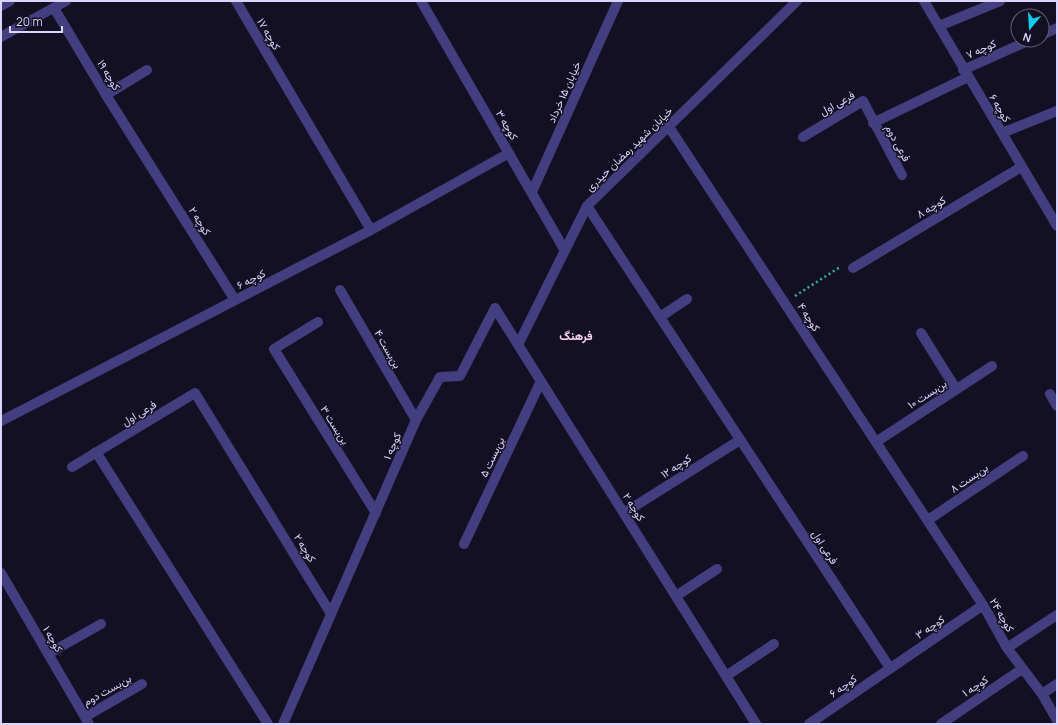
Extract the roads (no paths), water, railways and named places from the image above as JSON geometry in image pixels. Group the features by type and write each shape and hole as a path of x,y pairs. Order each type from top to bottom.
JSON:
{"street":[{"path":"1,6 10,1"},
{"path":"1,37 66,1"},
{"name":"کوچه ۱۷","path":"236,1 371,230"},
{"name":"کوچه ۳","path":"421,1 564,249"},
{"name":"خیابان ۱۵ خرداد","path":"532,192 618,1"},
{"name":"خیابان شهید رمضان حیدری","path":"518,345 564,249 587,206 798,1"},
{"name":"کوچه ۶","path":"924,1 1057,226"},
{"path":"939,26 1000,1"},
{"name":"کوچه ۱۹","path":"54,8 144,155"},
{"name":"کوچه ۷","path":"966,74 1015,48"},
{"path":"106,95 147,70"},
{"path":"873,123 966,74"},
{"name":"فرعی اول","path":"803,137 863,101 873,123"},
{"path":"1002,134 1057,111"},
{"name":"فرعی دوم","path":"873,123 902,175"},
{"name":"کوچه ۴","path":"669,126 928,520"},
{"name":"کوچه ۶","path":"1,421 371,230 509,153"},
{"name":"کوچه ۲","path":"144,155 235,300"},
{"name":"کوچه ۸","path":"853,268 1021,167"},
{"path":"587,206 740,440"},
{"name":"بن‌بست ۴","path":"340,290 416,420"},
{"path":"660,318 687,298"},
{"name":"کوچه ۲","path":"495,308 726,676 752,723"},
{"name":"کوچه ۱","path":"331,614 416,420 440,377 460,376 495,308"},
{"name":"بن‌بست ۳","path":"318,322 274,349 376,513"},
{"path":"921,333 956,389"},
{"name":"بن‌بست ۱۰","path":"876,442 992,366"},
{"name":"بن‌بست ۵","path":"464,544 541,381"},
{"name":"فرعی اول","path":"72,467 195,393"},
{"name":"کوچه ۲","path":"195,393 331,614"},
{"path":"1050,394 1057,406"},
{"name":"فرعی اول","path":"740,440 890,668"},
{"name":"کوچه ۱۲","path":"624,513 740,440"},
{"path":"96,452 268,724"},
{"name":"بن‌بست ۸","path":"928,520 1023,456"},
{"name":"کوچه ۲۴","path":"928,520 984,606 1007,648 1042,694 1057,720"},
{"path":"676,596 717,568"},
{"name":"کوچه ۱","path":"1,573 87,720"},
{"name":"کوچه ۳","path":"890,668 984,606"},
{"path":"283,724 331,614"},
{"path":"1007,648 1057,615"},
{"path":"48,654 101,624"},
{"path":"726,676 774,644"},
{"name":"کوچه ۶","path":"809,724 890,668"},
{"name":"کوچه ۱","path":"941,724 1022,669"},
{"name":"بن‌بست دوم","path":"87,720 142,684"},
{"path":"1042,694 1057,684"}],"district":[{"name":"فرهنگ","path":"576,336"}]}
